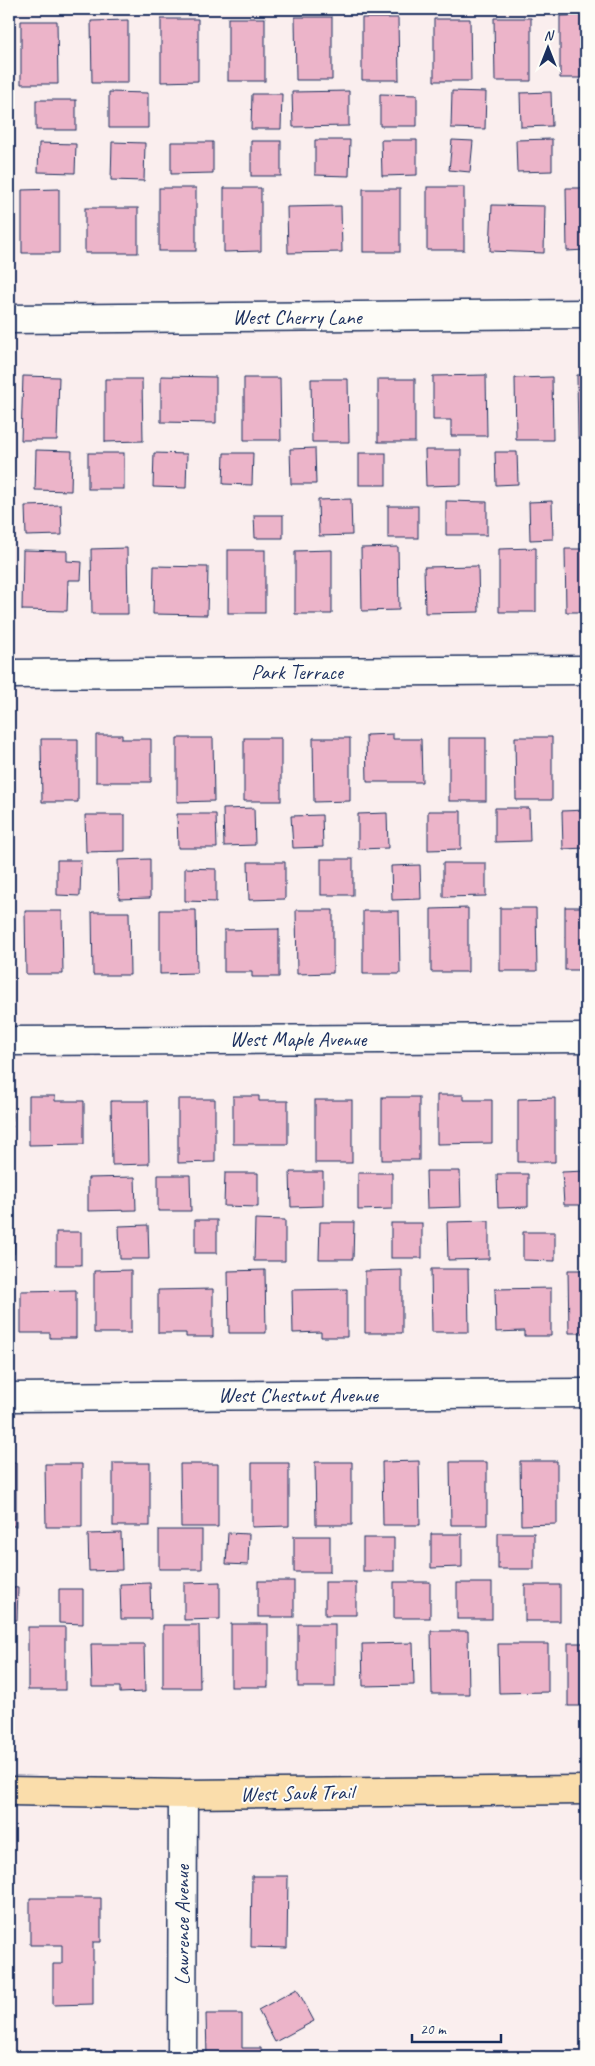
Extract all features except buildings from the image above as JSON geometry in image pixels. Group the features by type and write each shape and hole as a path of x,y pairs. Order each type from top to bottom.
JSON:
{"main road":[{"name":"West Sauk Trail","path":"9,1791 183,1794 586,1790"}],"street":[{"name":"West Cherry Lane","path":"9,319 586,314"},
{"name":"Park Terrace","path":"9,674 586,670"},
{"name":"West Maple Avenue","path":"9,1041 586,1038"},
{"name":"West Chestnut Avenue","path":"9,1397 586,1393"},
{"name":"Lawrence Avenue","path":"182,2057 183,1794"}]}
